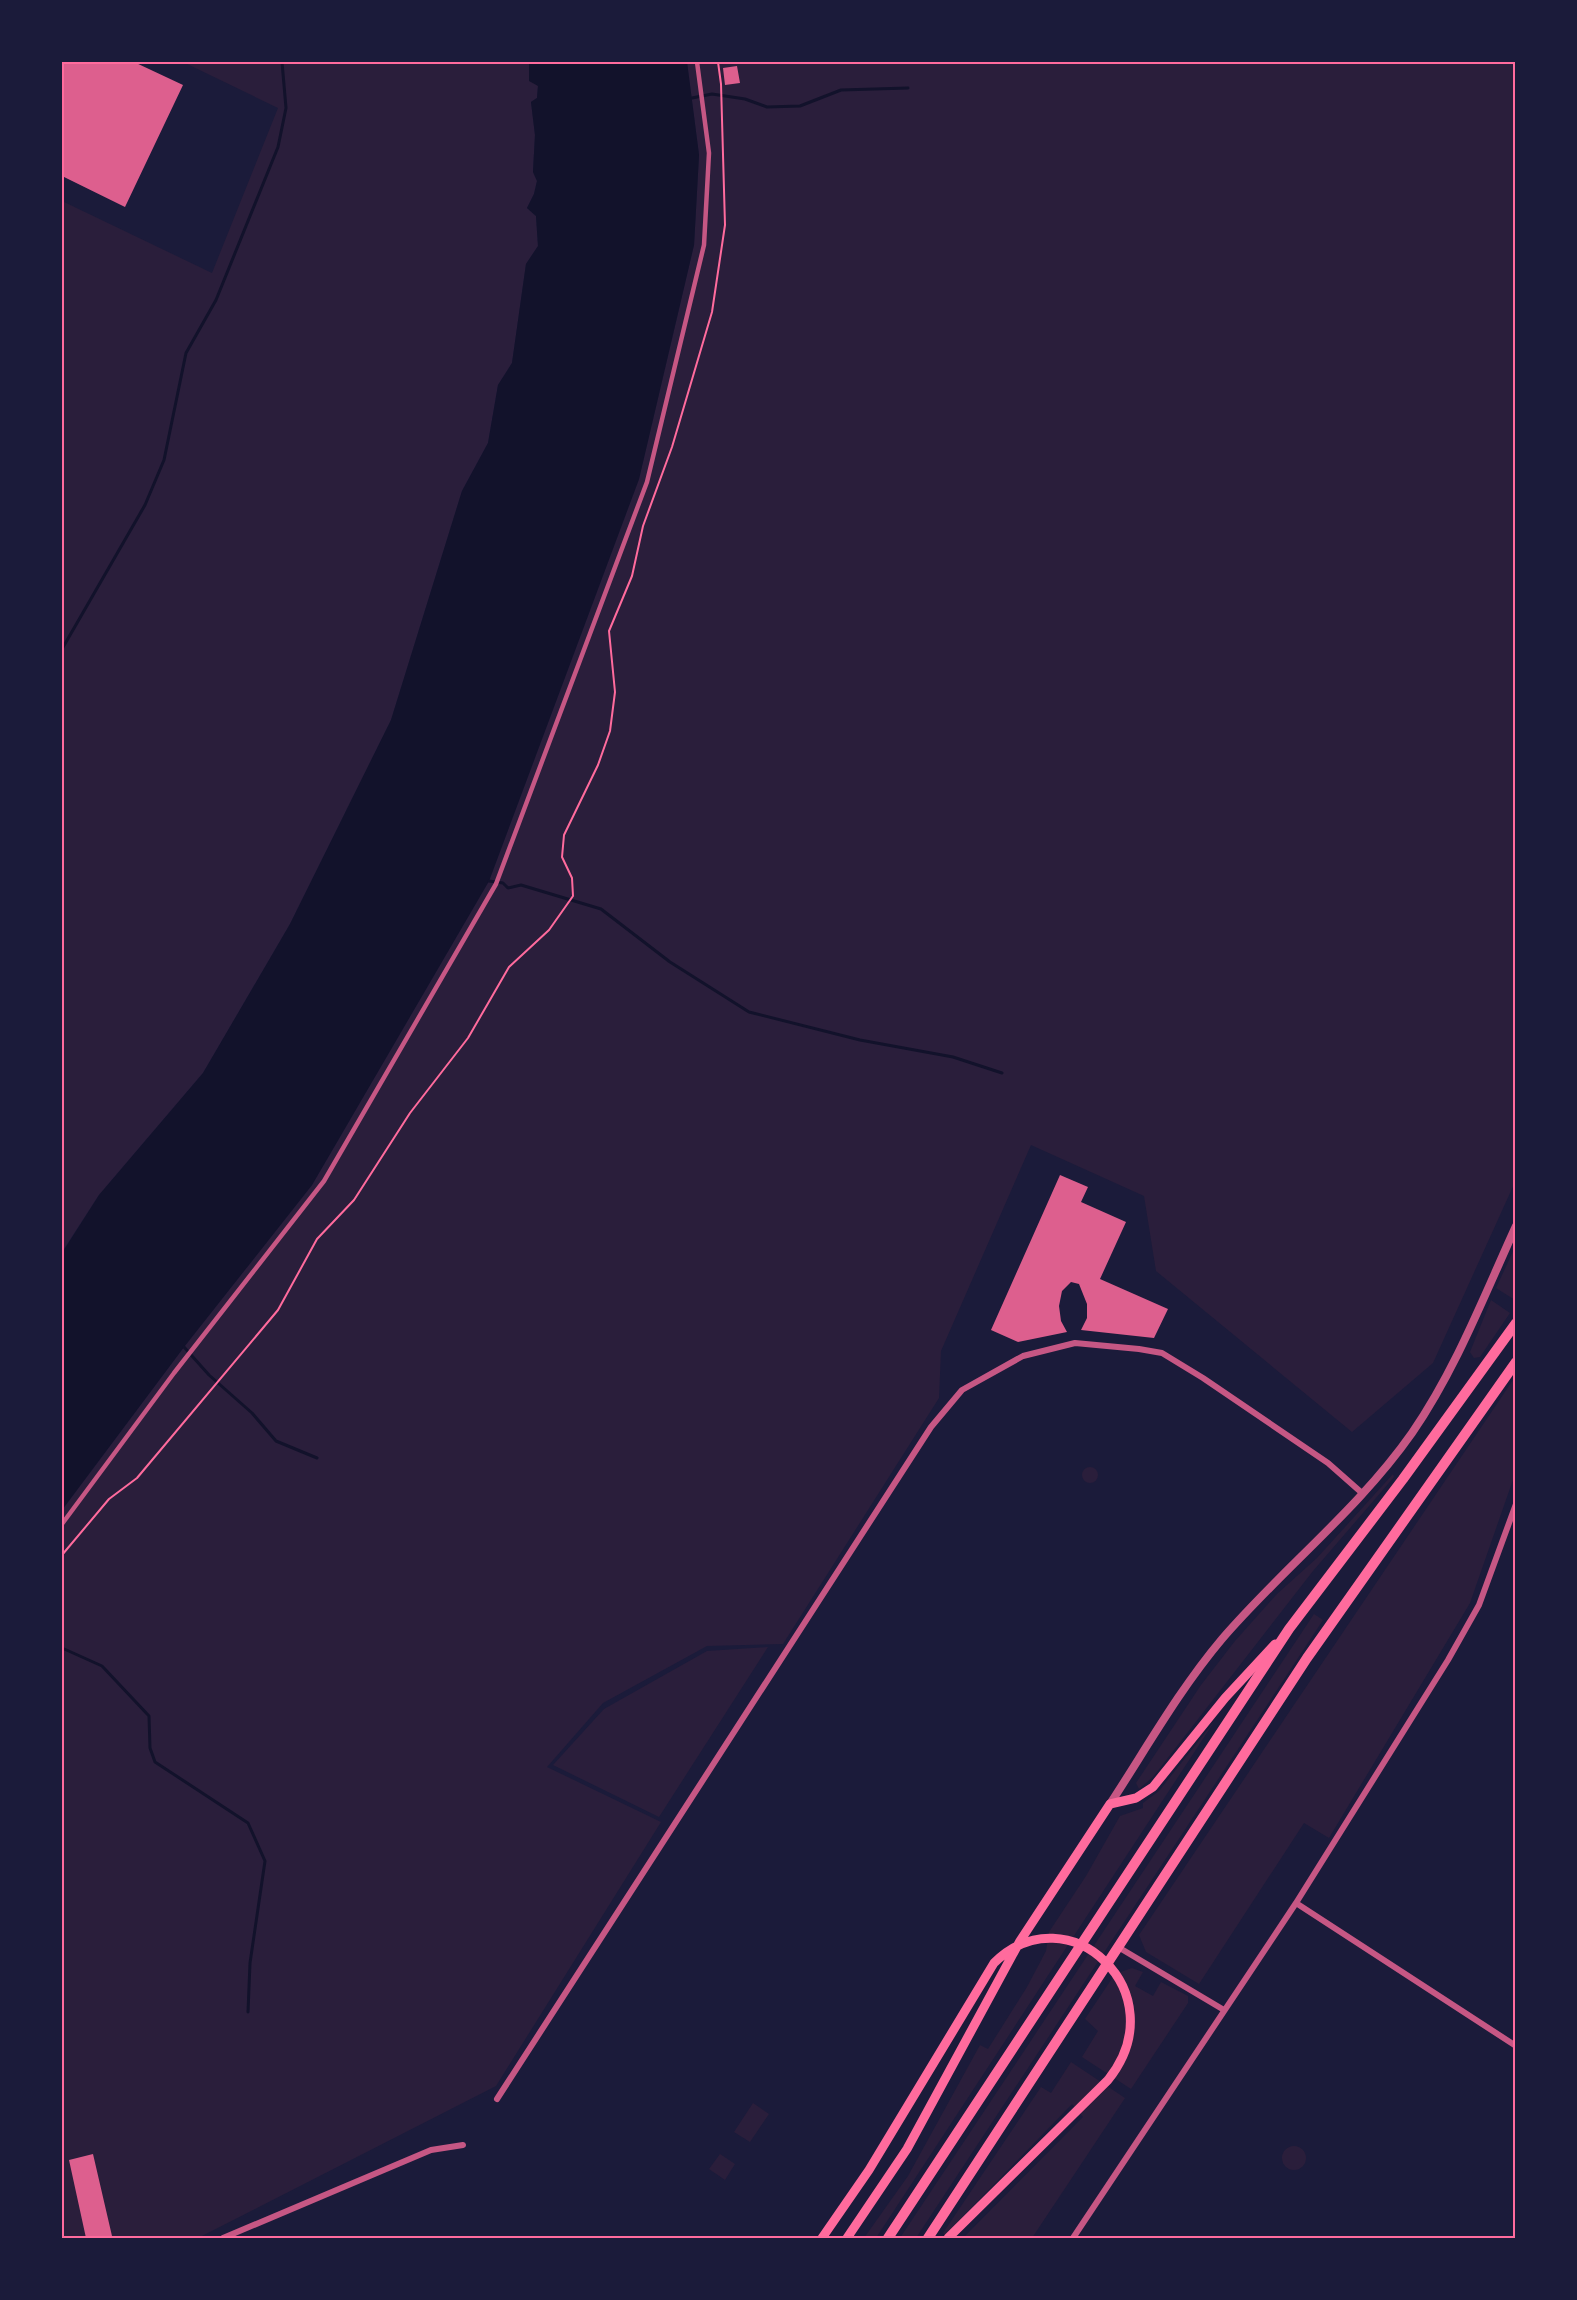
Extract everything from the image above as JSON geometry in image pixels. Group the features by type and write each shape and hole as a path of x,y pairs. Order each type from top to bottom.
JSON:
{"main road":[{"path":"888,2238 1288,1629 1403,1479 1515,1323"},
{"path":"928,2238 1307,1658 1515,1362"},
{"path":"847,2238 907,2149 1020,1941 1110,1804 1136,1798 1153,1787 1225,1698 1288,1629"},
{"path":"822,2238 869,2170 987,1971 1003,1954 1020,1945 1054,1938 1082,1946 1103,1960 1127,1992 1132,2016 1127,2049 1120,2065 1108,2080 1074,2111 948,2238"}],"street":[{"path":"62,1524 174,1373 324,1181 496,884 647,482 704,245 709,153 697,62"},
{"path":"1110,1804 1199,1668 1258,1601 1315,1545 1411,1434 1446,1381 1515,1226"},
{"path":"497,2099 931,1427 962,1390 1023,1356 1075,1343 1162,1353 1203,1378 1328,1463 1362,1493"},
{"path":"1073,2238 1296,1903 1448,1660 1474,1614 1500,1552 1515,1504"},
{"path":"1296,1903 1515,2046"},
{"path":"1118,1947 1224,2010"},
{"path":"223,2238 431,2150 463,2145"}],"path":[{"path":"62,1555 109,1499 137,1478 278,1310 317,1239 354,1200 410,1113 468,1038 509,967 549,930 573,896 572,878 562,857 564,835 598,765 610,731 615,692 609,631 632,576 643,526 672,447 712,312 725,225 718,62"}],"shaded area":[{"path":"183,62 529,62 538,86 537,98 531,102 535,135 533,172 537,181 527,208 536,216 538,246 526,264 512,363 498,385 488,443 462,491 391,720 290,924 203,1073 99,1195 62,1252 62,201 212,273 278,108"},
{"path":"529,62 687,62 699,155 694,245 639,479 489,881 312,1185 184,1347 62,1510 62,1253 99,1195 203,1073 290,924 391,720 462,491 488,443 498,385 512,363 526,264 538,246 536,216 527,208 537,181 533,172 535,135 531,102 537,98 538,86 529,81"},
{"path":"687,62 1515,62 1515,1182 1433,1363 1352,1432 1156,1271 1144,1196 1031,1145 941,1351 939,1398 783,1644 707,1646 603,1703 547,1767 661,1822 496,2086 198,2238 62,2238 62,1510 184,1347 312,1185 489,881 639,479 694,245 699,155"},
{"path":"1515,1247 1515,1300 1496,1288"},
{"path":"1491,1300 1510,1313 1480,1357 1474,1358 1470,1352"},
{"path":"1515,1377 1515,1474 1470,1603 1329,1838 1304,1823 1199,1984 1146,1952 1139,1935"},
{"path":"1090,1467 1098,1475 1090,1483 1082,1475"},
{"path":"1393,1474 1394,1477 1313,1571 1153,1777 1139,1789 1136,1783 1201,1685 1235,1641 1277,1594 1317,1558"},
{"path":"1314,1614 1323,1620 916,2238 900,2238"},
{"path":"768,1647 659,1817 553,1765 604,1709 707,1651"},
{"path":"1216,1719 876,2238 864,2238 908,2176 980,2045 988,2049 1027,1987 1046,1951 1049,1932 1086,1876 1120,1816 1143,1808 1143,1803 1159,1791"},
{"path":"1132,1968 1143,1972 1135,1986 1153,1996 1161,1982 1188,1996 1188,2003 1131,2089 1082,2057 1098,2031 1085,2019 1115,1974"},
{"path":"1071,2062 1125,2098 1032,2238 963,2238 1083,2117 1072,2104 945,2235 943,2233 1041,2087 1051,2093"},
{"path":"753,2103 769,2114 750,2142 734,2132"},
{"path":"1294,2146 1299,2147 1305,2153 1305,2163 1299,2169 1294,2170 1289,2169 1283,2163 1282,2158 1283,2153 1289,2147"},
{"path":"720,2154 735,2164 725,2180 709,2169"}],"building":[{"path":"62,62 134,62 183,85 125,207 62,176"},
{"path":"737,66 740,83 725,85 723,68"},
{"path":"1060,1175 1088,1187 1081,1202 1126,1222 1100,1279 1168,1309 1154,1338 1081,1330 1087,1318 1087,1304 1079,1284 1071,1282 1062,1291 1059,1306 1061,1321 1067,1332 1018,1342 991,1330"},
{"path":"93,2154 112,2236 103,2238 86,2238 69,2160"}],"waterway":[{"path":"62,649 145,505 164,460 186,353 216,300 278,147 286,108 282,62"},
{"path":"692,98 712,94 745,99 767,107 800,106 841,90 908,88"},
{"path":"489,881 503,883 508,888 521,885 601,909 670,962 749,1012 860,1040 953,1057 1002,1073"},
{"path":"184,1347 209,1375 252,1413 276,1441 317,1458"},
{"path":"62,1648 102,1666 149,1716 150,1748 155,1762 248,1823 265,1861 250,1963 248,2012"}]}
